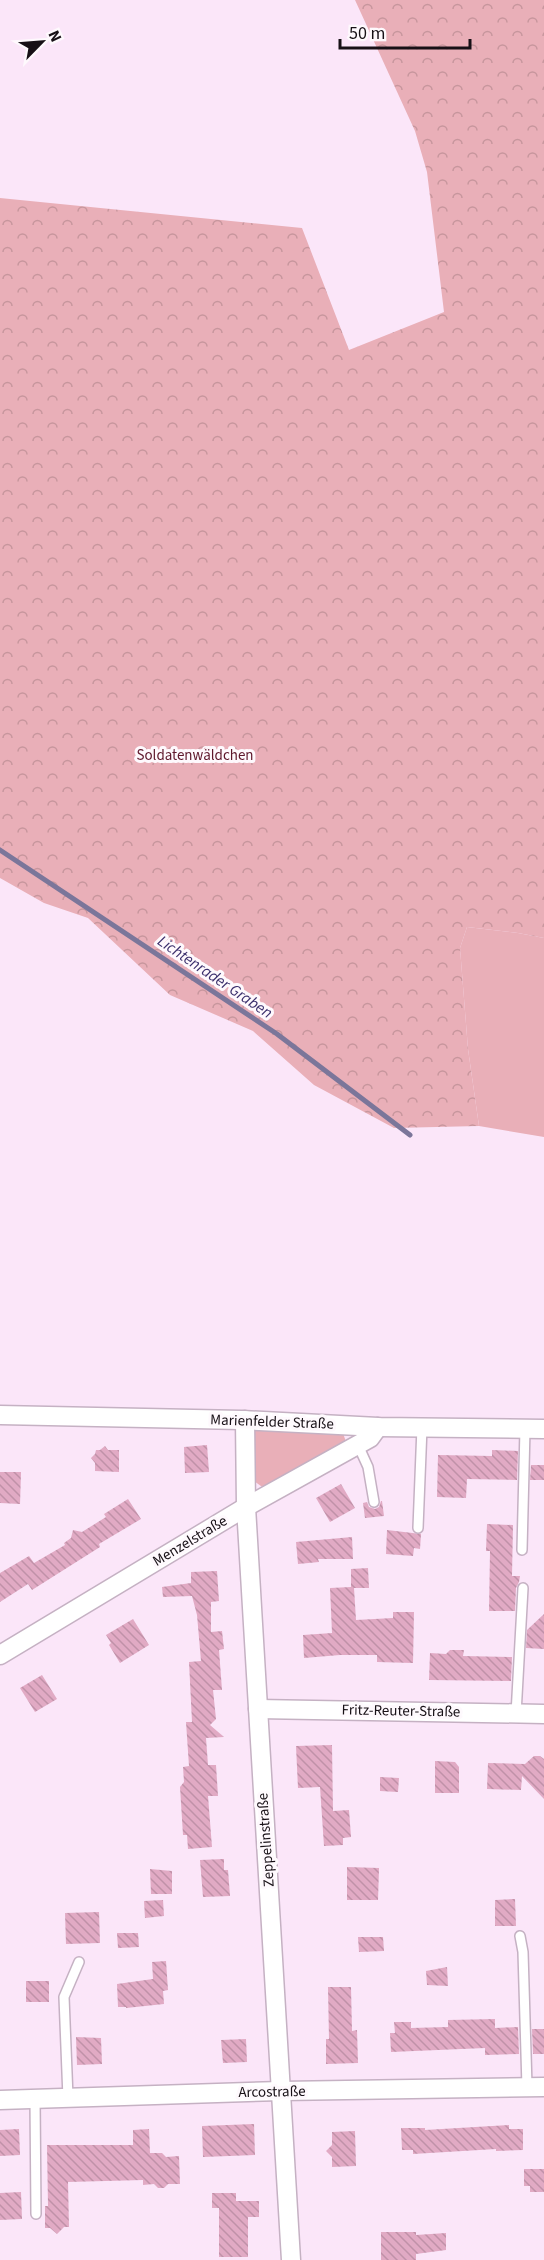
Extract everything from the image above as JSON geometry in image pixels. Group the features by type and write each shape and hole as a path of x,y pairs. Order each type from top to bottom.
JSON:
{"street":[{"name":"Marienfelder Straße","path":"0,1415 544,1429"},
{"name":"Zeppelinstraße","path":"245,1420 246,1508 291,2260"},
{"name":"Menzelstraße","path":"0,1655 246,1508 370,1438 378,1426"},
{"name":"Fritz-Reuter-Straße","path":"258,1709 544,1714"},
{"name":"Arcostraße","path":"0,2100 281,2091 535,2087"}],"lane":[{"path":"418,1528 422,1427"},
{"path":"522,1550 525,1429"},
{"path":"358,1445 369,1467 374,1502"},
{"path":"516,1713 523,1588"},
{"path":"520,1936 535,2087"},
{"path":"68,2098 64,1997 79,1962"},
{"path":"34,2099 36,2214"}],"green space":[{"name":"Soldatenwäldchen","path":"355,0 544,0 544,938 467,927 460,948 468,1049 479,1126 394,1128 314,1085 253,1031 170,995 88,918 44,903 0,878 0,198 302,228 349,350 444,312 427,172 415,131"},
{"path":"467,927 544,938 544,1137 479,1126 468,1049 460,948"},
{"path":"253,1427 342,1430 347,1445 265,1489 254,1481"}],"building":[{"path":"207,1445 209,1472 185,1473 184,1447"},
{"path":"105,1446 108,1450 119,1450 119,1472 95,1471 95,1463 91,1458 96,1450"},
{"path":"492,1450 518,1451 517,1480 467,1479 466,1498 437,1497 438,1455 492,1456"},
{"path":"531,1465 544,1465 544,1480 530,1480"},
{"path":"0,1472 21,1472 20,1504 0,1503"},
{"path":"341,1484 355,1508 330,1522 316,1498"},
{"path":"128,1499 141,1519 99,1544 100,1547 32,1590 28,1584 0,1602 0,1573 29,1556 34,1563 65,1545 64,1543 71,1538 73,1530 82,1532 106,1517 104,1514"},
{"path":"381,1501 384,1516 365,1518 363,1503 367,1502 369,1507 375,1509 379,1507"},
{"path":"487,1524 513,1525 512,1576 520,1576 516,1588 515,1611 489,1611 490,1551 486,1551"},
{"path":"387,1530 421,1534 420,1549 414,1548 413,1556 386,1554"},
{"path":"352,1537 353,1559 318,1559 319,1562 298,1564 296,1542"},
{"path":"368,1568 369,1588 354,1588 356,1620 393,1618 393,1612 414,1612 413,1663 377,1662 377,1655 304,1658 303,1635 332,1633 330,1588 351,1587 351,1569"},
{"path":"217,1571 219,1601 211,1602 211,1632 222,1631 224,1649 219,1650 222,1690 213,1690 216,1719 210,1725 224,1737 206,1738 208,1765 216,1765 218,1796 208,1796 212,1847 188,1849 187,1835 183,1835 180,1787 184,1782 183,1767 189,1766 186,1722 192,1722 189,1662 201,1661 197,1615 192,1596 163,1597 162,1587 191,1583 191,1572"},
{"path":"544,1614 544,1649 526,1648 527,1630"},
{"path":"133,1619 149,1645 120,1663 106,1635"},
{"path":"450,1650 464,1650 463,1656 512,1657 511,1681 429,1680 430,1653 446,1654"},
{"path":"42,1675 57,1699 35,1712 20,1688"},
{"path":"332,1745 333,1811 349,1810 351,1837 343,1838 343,1845 324,1846 320,1787 298,1788 296,1746"},
{"path":"534,1756 544,1759 544,1799 522,1776 521,1790 487,1789 488,1763 525,1764"},
{"path":"435,1761 455,1762 459,1767 459,1793 435,1793"},
{"path":"380,1777 399,1778 398,1792 380,1791"},
{"path":"224,1859 224,1870 228,1870 230,1896 203,1897 200,1860"},
{"path":"347,1867 379,1868 378,1900 347,1900"},
{"path":"150,1869 172,1871 172,1894 151,1894"},
{"path":"515,1899 516,1926 495,1926 495,1900"},
{"path":"163,1900 164,1916 145,1918 144,1901"},
{"path":"99,1912 100,1943 66,1944 65,1913"},
{"path":"117,1933 138,1933 139,1947 118,1948"},
{"path":"358,1937 383,1937 384,1951 359,1952"},
{"path":"166,1961 168,1990 163,1991 164,2004 118,2007 117,1984 153,1979 152,1962"},
{"path":"447,1967 448,1986 427,1985 426,1971"},
{"path":"26,1981 49,1981 49,2002 26,2002"},
{"path":"328,1987 351,1987 352,2031 357,2030 358,2063 326,2064 326,2039 329,2039"},
{"path":"495,2019 495,2028 518,2027 519,2054 485,2055 485,2048 391,2052 390,2033 395,2033 394,2022 411,2022 411,2028 448,2027 448,2020"},
{"path":"532,2029 544,2029 544,2054 533,2054"},
{"path":"76,2037 101,2038 102,2064 77,2065"},
{"path":"246,2039 247,2062 223,2063 221,2040"},
{"path":"254,2124 255,2155 203,2157 202,2126"},
{"path":"509,2125 509,2129 523,2129 523,2150 496,2151 496,2149 413,2154 413,2150 402,2150 401,2128 425,2128 425,2130"},
{"path":"19,2129 20,2155 0,2156 0,2130"},
{"path":"149,2129 150,2153 162,2153 166,2157 179,2156 180,2184 168,2184 164,2188 158,2188 154,2184 143,2185 143,2180 68,2182 69,2227 64,2227 57,2234 50,2228 45,2228 45,2206 48,2206 47,2145 133,2145 133,2130"},
{"path":"355,2131 356,2166 332,2167 332,2157 326,2151 332,2145 332,2132"},
{"path":"524,2169 544,2169 544,2192 530,2192 530,2186 524,2186"},
{"path":"21,2192 22,2219 0,2220 0,2193"},
{"path":"212,2193 236,2193 236,2201 259,2201 259,2217 248,2217 248,2257 219,2257 219,2208 212,2208"},
{"path":"381,2232 416,2232 416,2235 446,2233 446,2250 416,2254 416,2260 381,2260"}],"waterway":[{"name":"Lichtenrader Graben","path":"0,850 277,1034 410,1135"}]}
